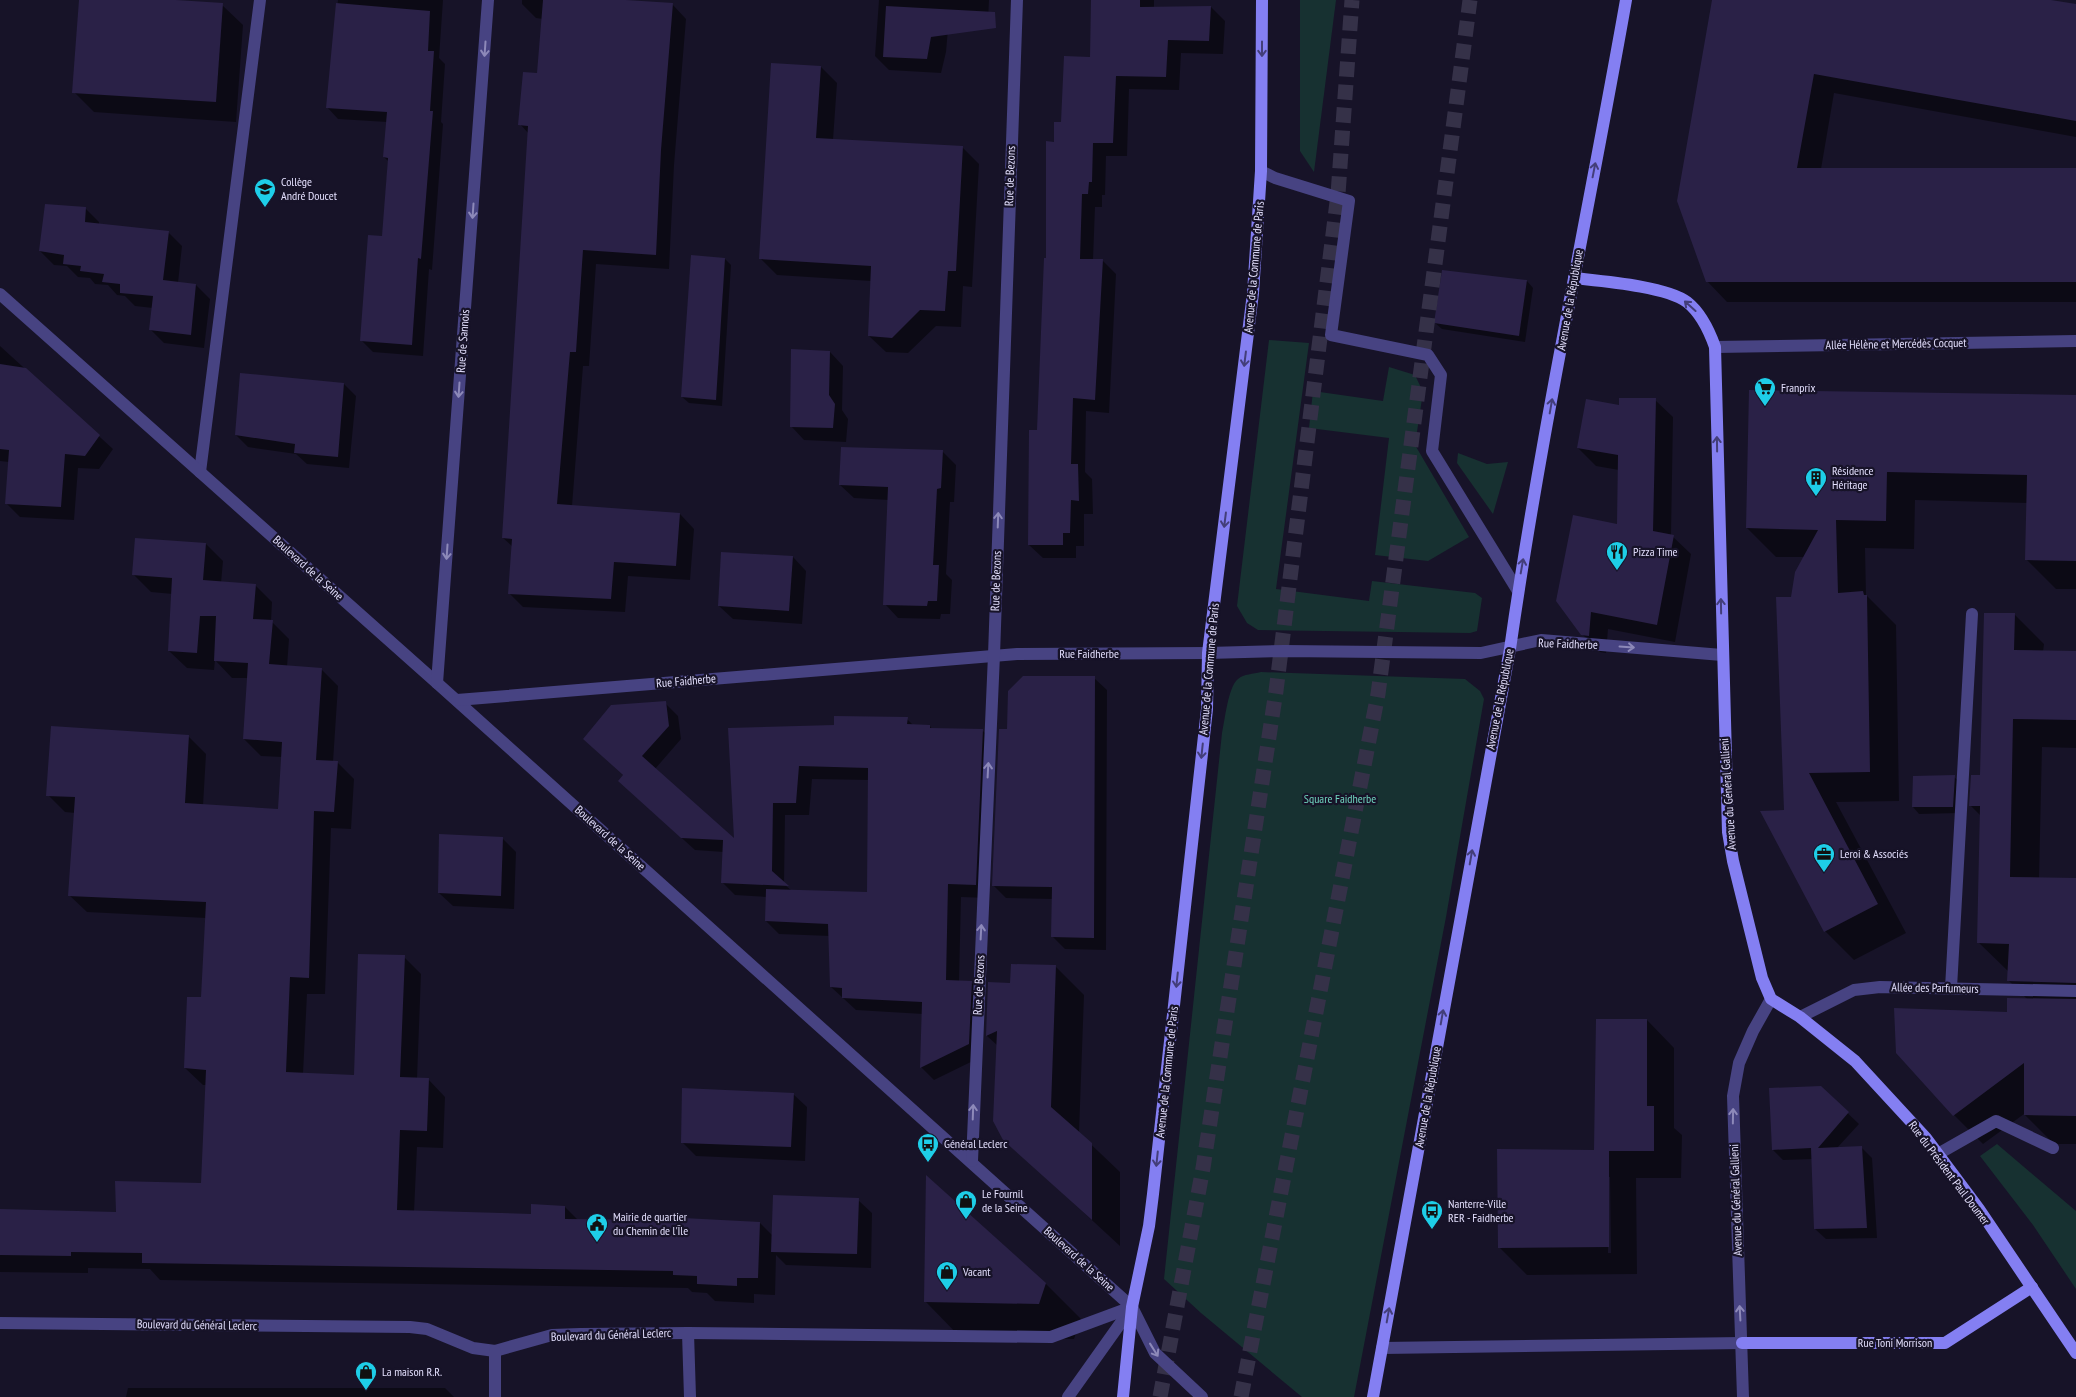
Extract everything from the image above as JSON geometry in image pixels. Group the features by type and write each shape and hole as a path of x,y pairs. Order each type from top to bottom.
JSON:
{"main road":[{"name":"Avenue de la Commune de Paris","path":"1122,1397 1132,1307 1154,1194 1207,708 1208,653 1253,294 1261,171 1262,0"},
{"name":"Avenue de la République","path":"1373,1397 1510,649 1518,591 1574,278 1626,0"},
{"name":"Avenue du Général Gallieni","path":"1574,278 1622,283 1686,300 1708,327 1715,347 1728,832 1733,861 1762,978 1772,1000"},
{"name":"Rue du Président Paul Doumer","path":"1772,1000 1800,1017 1855,1061 1926,1138 1979,1209 2076,1353"},
{"name":"Rue Toni Morrison","path":"1742,1343 1945,1343 2032,1287"}],"street":[{"path":"200,472 260,0"},
{"name":"Rue de Sannois","path":"438,683 488,0"},
{"name":"Rue de Bezons","path":"972,1161 994,655 1017,0"},
{"path":"1261,171 1276,178 1349,201 1331,335 1428,355 1441,375 1432,451 1518,591"},
{"name":"Boulevard de la Seine","path":"0,294 457,700 972,1161 1132,1307 1155,1353 1202,1397"},
{"name":"Allée Hélène et Mercédès Cocquet","path":"1715,347 2076,341"},
{"path":"1951,988 1972,614"},
{"name":"Rue Faidherbe","path":"457,700 994,655 1284,651 1481,653 1510,649 1541,640 1722,655"},
{"name":"Allée des Parfumeurs","path":"1800,1017 1854,990 1880,987 2076,991"},
{"name":"Avenue du Général Gallieni","path":"1744,1397 1733,1096 1739,1063 1753,1031 1772,1000"},
{"path":"1938,1154 1996,1121 2053,1148"},
{"path":"1068,1397 1132,1307"},
{"name":"Boulevard du Général Leclerc","path":"0,1323 410,1327 426,1329 473,1348 495,1351 552,1335 688,1332 1051,1337 1132,1307"},
{"path":"688,1332 690,1397"},
{"path":"1382,1348 1742,1343"},
{"path":"495,1351 495,1397"}],"green space":[{"path":"1300,0 1336,0 1314,172 1300,151"},
{"path":"1269,340 1309,343 1276,589 1369,601 1372,581 1475,593 1482,598 1477,631 1470,633 1258,630 1247,623 1237,606"},
{"path":"1389,367 1415,375 1423,392 1415,445 1469,537 1428,561 1375,555 1389,438 1309,428 1313,391 1383,401"},
{"path":"1458,453 1487,464 1508,462 1493,514 1457,463"},
{"name":"Square Faidherbe","path":"1261,672 1465,679 1480,691 1484,699 1446,917 1354,1397 1302,1397 1201,1313 1164,1279 1222,733 1229,696 1235,683 1243,676"},
{"path":"1997,1144 2076,1211 2076,1289 2033,1225 1980,1156"}],"building":[{"path":"79,0 176,0 223,3 216,102 72,93"},
{"path":"543,0 626,0 673,3 661,150 656,255 583,250 576,352 570,352 557,504 680,513 676,566 614,562 611,599 508,594 512,539 502,538 528,126 518,125 523,72 537,73"},
{"path":"1091,0 1140,0 1140,7 1211,6 1209,41 1168,40 1166,77 1116,76 1113,143 1093,143 1092,182 1089,182 1088,194 1082,194 1080,259 1103,259 1095,400 1073,398 1071,464 1078,464 1079,501 1071,500 1070,533 1063,533 1063,545 1028,545 1029,430 1037,430 1044,258 1046,258 1046,141 1054,142 1054,122 1061,122 1064,56 1090,57"},
{"path":"1712,0 2051,0 2076,4 2076,121 1814,74 1797,168 2076,168 2076,282 1706,282 1677,201"},
{"path":"336,3 430,11 428,51 434,51 430,111 433,111 421,259 418,258 412,345 360,341 368,235 382,236 388,158 383,157 387,112 326,108"},
{"path":"886,6 995,12 996,28 931,37 927,59 883,57"},
{"path":"771,63 821,66 816,138 963,146 956,271 948,271 945,311 920,310 892,338 868,336 871,266 759,259"},
{"path":"45,204 86,207 85,222 169,231 163,280 196,284 191,335 149,330 153,296 120,293 120,284 102,282 104,274 80,271 81,266 63,264 64,255 39,251"},
{"path":"691,255 725,258 716,400 681,397"},
{"path":"1442,270 1527,280 1519,336 1434,323"},
{"path":"791,349 830,351 829,395 835,404 833,428 790,427"},
{"path":"0,364 26,368 100,435 85,456 65,454 61,507 5,504 9,450 0,449"},
{"path":"240,373 344,383 338,457 294,453 295,444 235,435"},
{"path":"1749,390 2076,395 2076,561 2025,560 2027,475 1887,472 1886,521 1836,520 1838,593 1863,591 1864,595 1867,595 1870,772 1809,773 1878,904 1824,932 1760,811 1784,810 1776,597 1791,597 1795,572 1818,530 1746,528"},
{"path":"1619,398 1656,398 1653,531 1674,535 1657,625 1591,612 1589,636 1581,635 1556,601 1573,515 1617,524 1618,455 1577,448 1586,399 1619,405"},
{"path":"841,447 943,450 941,488 937,489 933,565 939,565 937,601 928,601 927,606 883,605 888,487 839,485"},
{"path":"135,538 206,543 203,580 256,584 253,619 273,620 269,664 322,668 316,760 338,761 334,812 314,811 309,978 290,977 286,1072 354,1075 358,954 405,955 400,1077 429,1078 427,1131 400,1130 397,1210 531,1214 531,1204 565,1206 565,1219 664,1220 664,1217 760,1222 758,1278 737,1278 737,1286 697,1284 697,1276 673,1275 673,1271 142,1263 142,1253 71,1252 71,1256 0,1255 0,1209 116,1212 115,1181 201,1183 206,1070 184,1068 187,997 201,997 206,902 68,896 75,797 46,796 51,726 189,735 185,803 278,809 282,742 243,739 248,663 214,661 216,616 200,616 197,653 168,651 172,578 132,575"},
{"path":"721,552 793,556 789,611 718,606"},
{"path":"1984,613 2015,613 2014,650 2076,651 2076,720 2013,719 2010,877 2076,878 2076,983 2007,981 2009,944 1977,943 1980,806 1969,806 1971,775 1980,775"},
{"path":"1023,676 1095,676 1094,938 1051,937 1052,887 992,886 999,729 1007,729 1008,691"},
{"path":"666,701 669,726 642,756 734,838 728,728 834,725 834,716 908,717 907,724 930,725 930,728 983,729 976,885 948,884 946,980 972,981 969,1044 920,1068 922,1002 842,998 842,988 830,987 828,924 765,921 766,889 867,892 868,768 799,766 796,803 773,803 772,871 789,886 721,883 723,840 681,838 618,781 623,775 583,739 611,705"},
{"path":"1955,775 1953,807 1912,807 1913,776"},
{"path":"439,834 503,837 501,896 438,893"},
{"path":"1011,964 1056,965 1051,1107 1092,1143 1092,1220 1003,1140 993,1121 997,1031 986,1036 988,982 1010,983"},
{"path":"2007,998 2076,999 2076,1116 2024,1115 2024,1063 1953,1116 1896,1053 1894,1008 2007,1012"},
{"path":"1596,1019 1647,1019 1647,1106 1654,1106 1654,1151 1609,1151 1609,1247 1498,1248 1497,1149 1594,1150"},
{"path":"1821,1086 1849,1112 1818,1148 1862,1146 1867,1228 1814,1229 1811,1148 1772,1150 1769,1088"},
{"path":"682,1088 794,1093 791,1147 681,1143"},
{"path":"926,1175 1046,1283 1039,1304 924,1302"},
{"path":"773,1195 859,1198 857,1254 771,1252"}],"tunnel":[{"path":"1160,1397 1203,1168 1276,691 1338,194 1352,0"},
{"path":"1241,1397 1378,694 1470,0"}],"place":[{"name":"Collège André Doucet","path":"265,208"},
{"name":"Franprix","path":"1765,407"},
{"name":"Résidence Héritage","path":"1816,497"},
{"name":"Pizza Time","path":"1617,571"},
{"name":"Leroi & Associés","path":"1824,873"},
{"name":"Général Leclerc","path":"928,1163"},
{"name":"Le Fournil de la Seine","path":"966,1220"},
{"name":"Nanterre-Ville RER - Faidherbe","path":"1432,1230"},
{"name":"Mairie de quartier du Chemin de l'Île","path":"597,1243"},
{"name":"Vacant","path":"947,1291"},
{"name":"La maison R.R.","path":"366,1391"}]}
